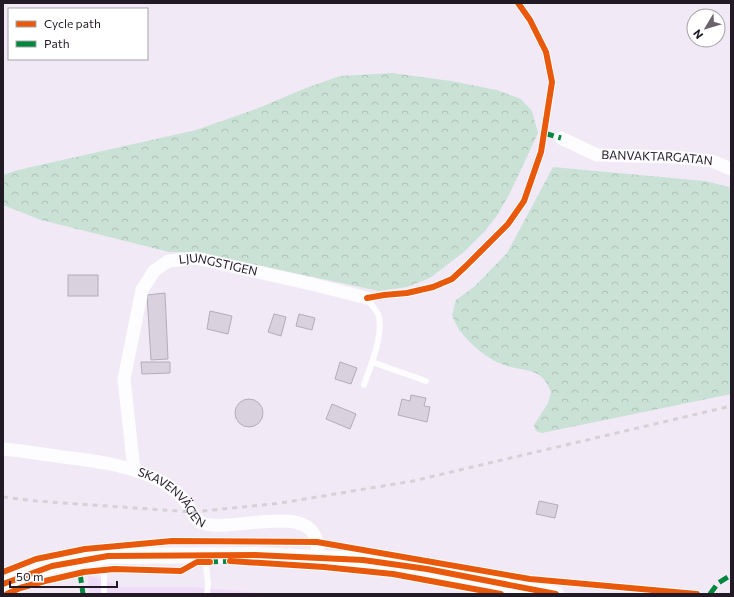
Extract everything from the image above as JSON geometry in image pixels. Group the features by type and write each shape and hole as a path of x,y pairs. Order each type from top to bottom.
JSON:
{"street":[{"name":"BANVAKTARGATAN","path":"561,138 597,155 673,156 712,162 731,169"},
{"name":"LJUNGSTIGEN","path":"134,470 124,379 142,290 154,271 168,261 196,258 367,298"},
{"name":"SKAVENVÄGEN","path":"3,449 92,461 150,475 168,485 185,502 198,522 204,524 217,526 268,521 294,521 304,526 315,535 318,557"},
{"path":"3,584 52,566 101,557 255,555 363,560 427,569 556,594"}],"lane":[{"path":"364,385 376,350 379,335 378,315 367,298"},
{"path":"372,362 426,380"},
{"path":"205,555 208,584 207,594"},
{"path":"104,570 104,594"}],"shaded area":[{"path":"88,575 122,587 192,587 275,594 89,594"}],"green space":[{"path":"392,73 451,81 497,90 521,99 532,111 538,133 510,193 498,214 485,231 464,252 430,278 407,287 379,291 195,252 169,252 41,220 3,205 3,175 18,170 196,130 256,109 306,88 340,76"},
{"path":"553,167 705,181 729,187 731,194 731,394 542,433 536,431 534,425 548,403 551,392 543,378 532,372 504,365 486,355 464,336 458,328 452,315 456,300 475,286 507,253"}],"building":[{"path":"68,275 98,275 98,296 68,296"},
{"path":"165,293 168,359 151,360 147,295"},
{"path":"210,311 232,316 228,334 207,329"},
{"path":"274,314 286,317 281,336 268,332"},
{"path":"299,314 315,318 312,330 296,326"},
{"path":"141,362 170,362 170,373 142,374"},
{"path":"340,362 357,368 351,384 335,379"},
{"path":"411,395 426,398 424,406 430,407 427,422 398,415 402,399 410,401"},
{"path":"249,399 255,400 259,403 262,407 262,419 259,423 255,426 249,427 243,426 239,423 236,419 235,413 236,407 239,403 243,400"},
{"path":"332,404 356,414 350,429 326,419"},
{"path":"539,501 558,505 555,518 536,514"}],"railway":[{"path":"3,497 36,501 192,512 281,503 413,481 731,406"}],"marked path":[{"path":"544,133 561,138"},
{"path":"208,562 234,561"},
{"path":"80,573 83,594"},
{"path":"710,594 718,583 731,575"}],"cycle path":[{"path":"367,298 407,293 433,287 452,279 508,224 524,201 541,152 552,82 546,52 530,20 518,3"},
{"path":"3,572 36,559 85,549 172,541 317,542 530,579 697,594"},
{"path":"3,584 52,566 108,556 255,555 363,560 427,569 556,594"},
{"path":"230,561 324,567 393,574 501,594"},
{"path":"7,594 20,588 84,572 114,569 181,571 197,562 210,562"}]}
